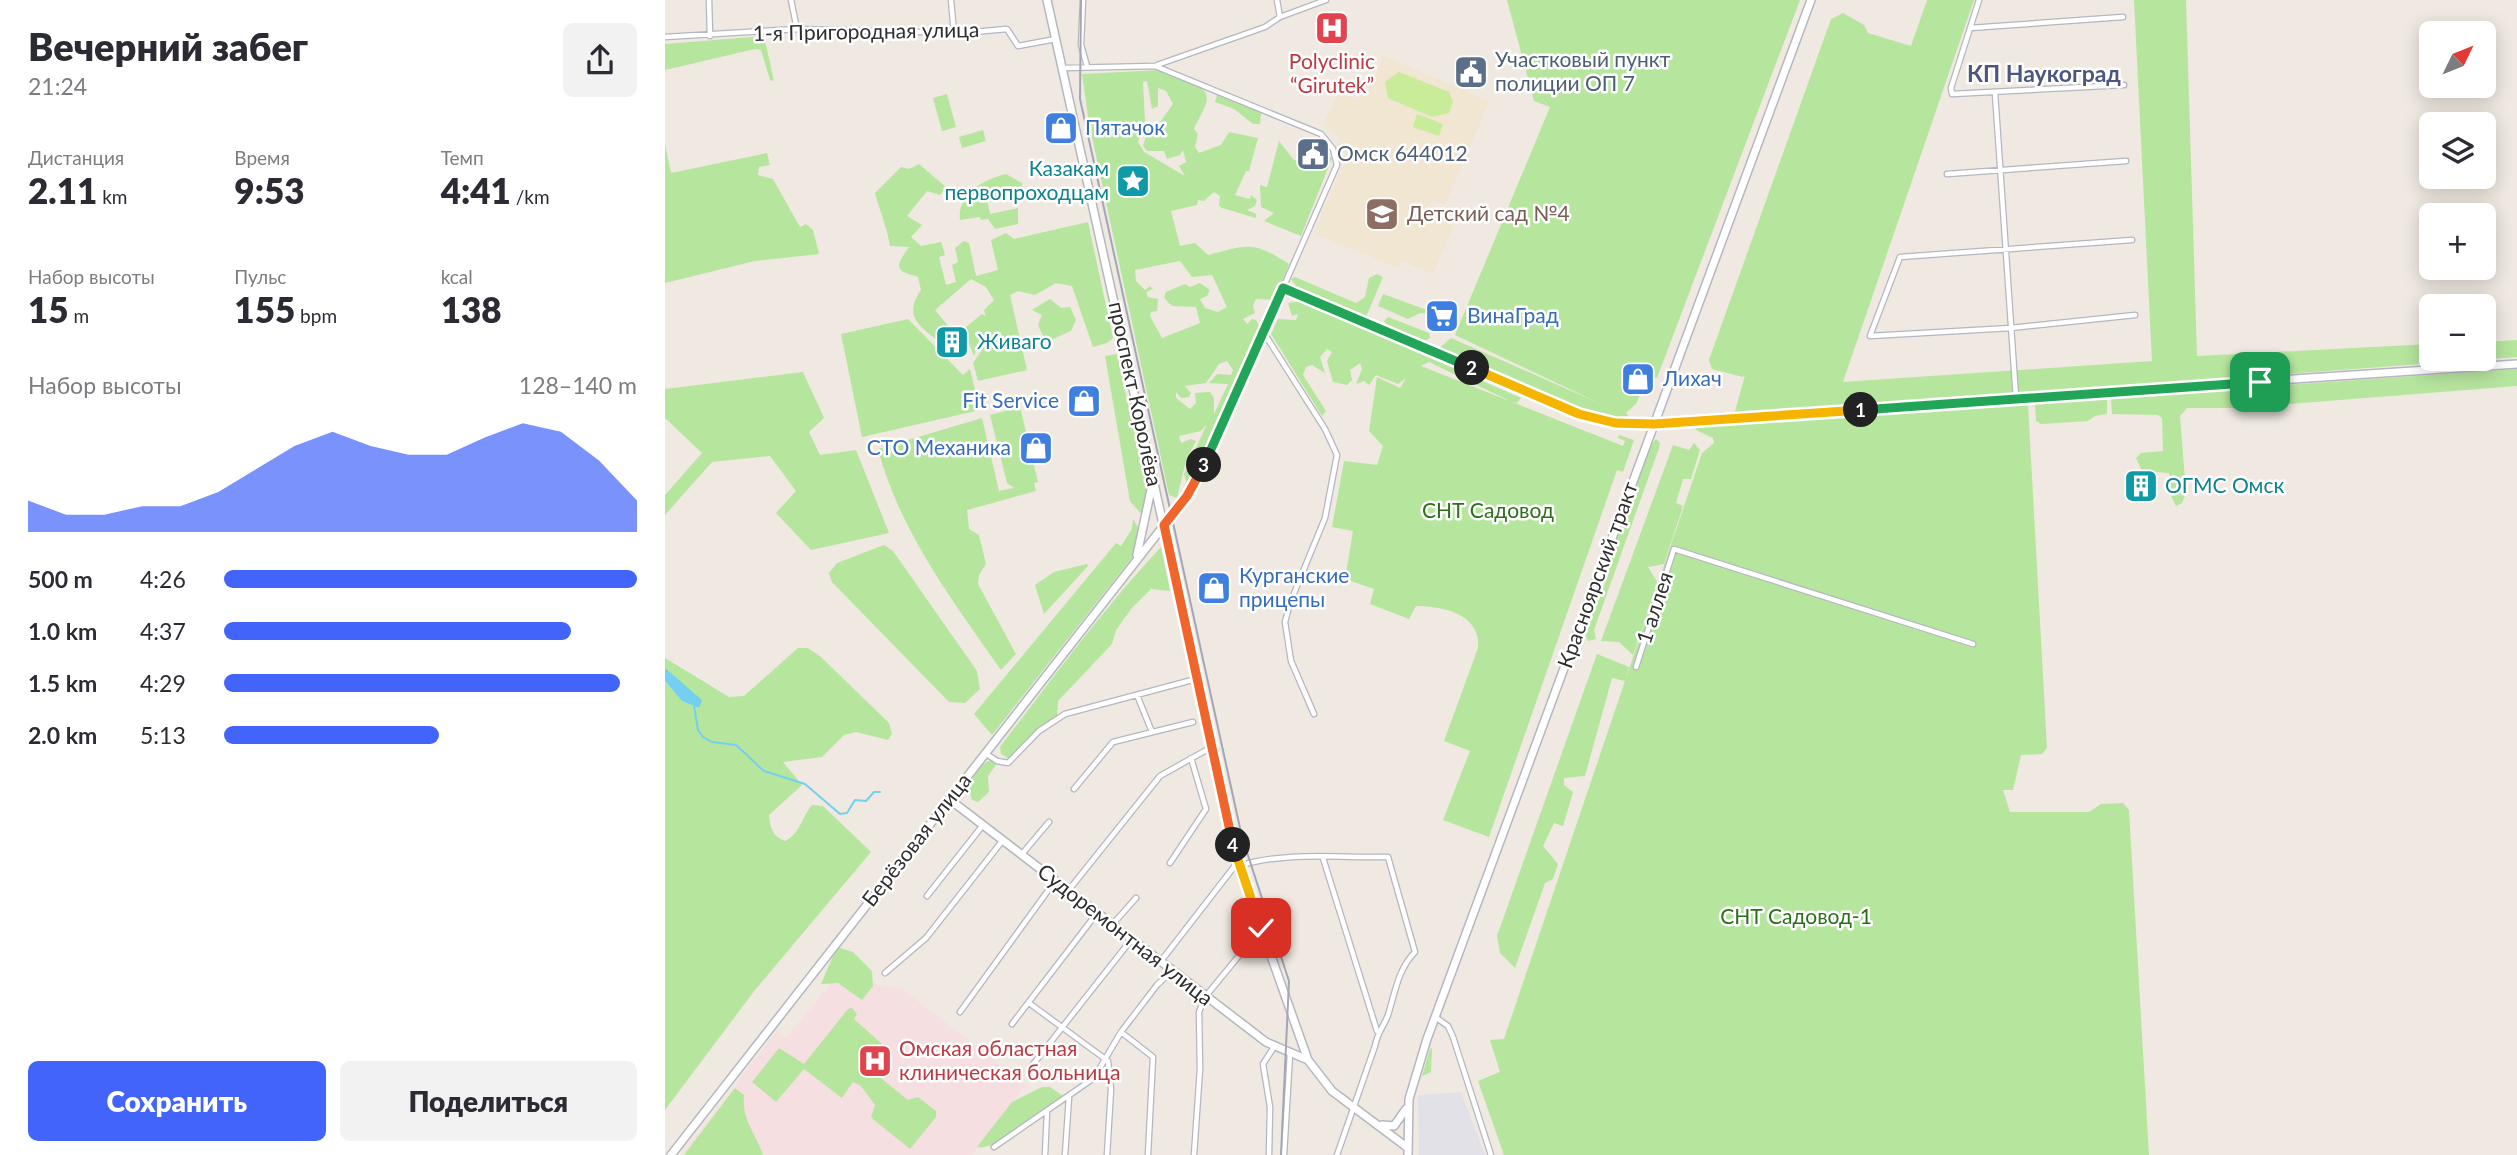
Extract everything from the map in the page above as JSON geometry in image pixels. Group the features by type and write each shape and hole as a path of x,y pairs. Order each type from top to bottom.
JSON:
{"main road":[{"name":"проспект Королёва","path":"1047,0 1164,525 1210,748 1239,864 1308,1060 1324,1082 1378,1124 1408,1152"},
{"name":"Красноярский тракт","path":"1408,1152 1409,1099 1434,1017 1811,0"},
{"path":"1283,288 1579,414 1615,423 1654,424 2517,364"},
{"name":"Берёзовая улица","path":"671,1155 1195,482 1283,288"},
{"path":"1135,560 1153,477"},
{"name":"Судоремонтная улица","path":"949,799 1205,997 1274,1047 1308,1060"},
{"path":"1378,1124 1391,1127 1398,1124 1409,1099"}],"street":[{"path":"709,0 710,36"},
{"path":"792,0 797,29"},
{"path":"951,0 954,33"},
{"path":"1083,0 1080,46 1087,66"},
{"path":"1277,0 1280,17"},
{"path":"1063,68 1155,66 1265,27 1280,17 1326,0"},
{"path":"1979,0 1950,92 1956,95 2123,85"},
{"path":"1970,28 2123,17"},
{"name":"1-я Пригородная улица","path":"665,37 797,29 954,33 1007,29 1018,46 1057,39"},
{"path":"1155,66 1316,130 1337,159 1283,288"},
{"path":"1995,93 2016,399"},
{"path":"1947,174 2126,161"},
{"path":"2132,240 1900,257 1870,336 2011,328 2135,315"},
{"path":"1264,333 1325,429 1337,455 1325,518 1290,603 1285,622 1291,661 1314,714"},
{"name":"1 аллея","path":"1636,667 1674,549 1973,644"},
{"path":"985,752 997,761 1008,762 1033,737 1059,717 1196,679"},
{"path":"1137,695 1152,732"},
{"path":"1074,789 1114,742 1193,722"},
{"path":"1068,891 1160,776 1210,748"},
{"path":"1170,863 1206,809 1191,758"},
{"path":"1021,855 1049,822"},
{"path":"927,896 983,825"},
{"path":"885,973 926,938 1003,840"},
{"path":"1160,962 1239,864 1261,859 1388,857 1415,952 1402,969 1387,1016 1377,1031"},
{"path":"1323,858 1377,1031 1375,1046 1337,1155"},
{"path":"960,1012 1055,881"},
{"path":"1112,925 1136,898"},
{"path":"1012,1024 1097,914"},
{"path":"1194,1155 1200,1069 1199,1012 1205,997 1261,928"},
{"path":"1031,1067 1131,940"},
{"path":"994,1147 1094,1078 1121,1032 1157,985 1172,971"},
{"path":"1029,1003 1061,1029 1106,1059 1109,1064 1111,1089 1107,1155"},
{"path":"1434,1017 1448,1026 1453,1037 1491,1155"},
{"path":"1121,1032 1153,1057 1148,1155"},
{"path":"1269,1155 1270,1107 1263,1064 1274,1047"},
{"path":"1283,1155 1290,1054"},
{"path":"1065,1155 1069,1096"},
{"path":"1045,1155 1047,1111"}],"shaded area":[{"path":"1384,56 1489,101 1445,205 1432,200 1428,208 1456,220 1433,274 1402,261 1399,268 1314,234 1347,156 1338,153 1335,147 1339,135 1323,126 1339,92 1356,100 1368,91"},
{"name":"Омская областная клиническая больница","path":"850,961 879,986 901,988 1026,1085 972,1155 682,1155 777,1031 786,1038"},
{"path":"1461,1092 1485,1155 1419,1155 1418,1095"}],"green space":[{"path":"1507,0 1800,0 1657,378 1647,378 1636,404 1626,413 1630,418 1627,421 1583,411 1437,350 1451,338 1601,404 1455,335 1550,107 1534,101"},
{"path":"1927,0 1974,0 1843,382 2152,361 2134,0 2186,0 2197,356 2419,345 2419,364 1734,415 1745,375 1743,377 1712,369 1709,360 1831,19 1843,13 1864,25 1868,33 1911,46"},
{"path":"764,36 774,81 770,80 761,50 755,49 665,70 665,44"},
{"path":"1162,70 1202,88 1207,99 1194,129 1198,134 1195,147 1199,153 1221,145 1229,132 1258,138 1249,171 1246,171 1235,195 1250,199 1251,195 1257,200 1255,206 1247,210 1256,214 1256,218 1222,208 1219,205 1220,196 1214,192 1204,201 1198,200 1197,205 1171,211 1180,246 1195,243 1208,255 1243,247 1259,248 1289,264 1275,300 1256,299 1253,306 1255,313 1243,319 1247,324 1252,319 1256,320 1262,331 1188,488 1184,474 1207,424 1201,431 1179,436 1181,443 1191,439 1196,441 1186,460 1177,498 1169,495 1089,123 1082,74","holes":["1147,81 1152,109 1158,106 1158,88 1166,91 1173,104 1161,121 1149,125 1143,146 1147,151 1164,151 1167,159 1180,155 1183,150 1186,162 1179,166 1185,176 1144,152 1138,142 1145,121 1143,82","1180,261 1192,277 1212,275 1227,307 1218,312 1205,308 1200,299 1207,296 1210,290 1200,283 1190,287 1185,284 1166,292 1164,298 1172,306 1196,307 1200,323 1162,338 1150,316 1151,312 1157,311 1158,299 1148,297 1146,292 1153,289 1150,286 1145,290 1136,281 1135,270","1227,361 1233,370 1231,375 1217,374 1209,383 1228,384 1214,414 1214,398 1210,392 1195,393 1196,403 1190,409 1176,398 1176,392 1181,398 1189,397 1191,393 1185,386 1206,383 1219,364"]},
{"path":"1399,72 1449,92 1453,102 1449,113 1432,117 1388,98 1385,82"},
{"path":"947,94 956,127 942,131 933,98"},
{"path":"1217,95 1261,113 1260,124 1253,124 1234,109 1215,102"},
{"path":"1417,114 1443,124 1439,136 1413,127"},
{"path":"983,130 986,141 962,148 959,137"},
{"path":"1279,141 1294,160 1318,166 1326,155 1332,158 1301,236 1264,221 1274,213 1261,207 1260,185 1267,187"},
{"path":"665,144 671,173 767,153 770,165 759,167 758,175 773,179 800,227 806,224 813,230 819,254 755,261 665,283"},
{"path":"919,164 946,187 940,195 927,191 907,216 922,225 911,237 921,246 941,242 945,255 939,257 946,285 956,282 952,265 958,262 955,248 964,241 969,243 976,276 998,270 991,240 1006,233 1014,239 1088,222 1113,338 1093,347 1072,286 1056,283 1035,295 1018,291 1010,295 1027,370 978,381 973,363 982,350 984,337 979,333 976,336 981,338 974,356 968,341 960,332 982,314 986,316 984,310 994,300 986,287 971,279 935,310 954,333 942,344 921,327 916,321 913,307 921,290 918,277 902,271 899,264 909,247 890,246 875,193 901,167 909,169"},
{"path":"1006,174 1022,183 1022,187 1016,193 987,200 990,214 1018,208 1018,224 995,229 988,219 981,220 980,217 960,220 963,202 974,189"},
{"path":"1377,274 1383,277 1366,317 1298,289 1291,279 1295,277 1356,303 1365,297 1369,278"},
{"path":"1383,294 1427,310 1430,314 1420,313 1408,319 1378,306"},
{"path":"1050,299 1061,308 1070,307 1076,320 1071,331 1046,342 1038,325 1042,315 1032,310"},
{"name":"СНТ Садовод","path":"1301,301 1521,398 1516,404 1623,446 1625,441 1618,438 1619,435 1634,440 1623,472 1617,470 1489,837 1443,820 1470,751 1444,741 1478,648 1473,627 1467,620 1448,610 1416,606 1409,619 1370,604 1374,589 1345,579 1353,531 1332,527 1344,461 1377,465 1383,446 1369,431 1377,377 1400,388 1406,378 1398,384 1376,375 1369,385 1364,381 1356,384 1362,369 1360,363 1350,370 1352,380 1347,385 1333,382 1327,361 1332,352 1327,349 1320,357 1325,373 1312,365 1306,367 1303,375 1326,411 1322,416 1271,334 1278,319 1296,320 1298,314 1292,316 1288,303","holes":["1429,362 1512,402 1421,366"]},
{"path":"1388,317 1429,333 1430,338 1425,341 1387,325 1384,321"},
{"path":"908,319 963,375 970,369 980,410 862,437 841,334"},
{"path":"2517,340 2517,357 2496,359 2496,341"},
{"path":"1117,354 1147,491 1142,515 1130,501 1105,356"},
{"path":"2517,369 2517,386 2240,408 2187,408 2180,416 2186,493 2182,503 2176,506 2172,498 2169,473 2142,471 2136,458 2141,453 2163,451 2162,418 2158,415 2112,414 2111,397"},
{"path":"803,372 824,418 809,432 820,455 856,450 889,533 811,550 776,513 796,491 770,456 712,462 665,515 665,495 702,453 665,418 665,389"},
{"path":"2107,397 2107,414 2095,416 2088,421 2041,424 2036,421 2035,403"},
{"name":"СНТ Садовод-1","path":"2028,404 2047,748 2042,754 2021,755 2013,790 2003,790 2010,812 2089,812 2101,804 2123,803 2129,810 2149,1155 1504,1155 1478,1081 1500,1072 1490,1040 1504,1039 1702,453 1714,443 1713,438 1696,430 1698,425"},
{"path":"1020,407 1038,482 1034,483 1036,491 967,510 969,529 979,535 986,564 979,575 978,584 1016,654 1001,670 947,592 914,537 900,509 878,449 982,418 999,491 1014,488 1007,483 990,415"},
{"path":"1656,439 1660,443 1659,448 1594,630 1596,639 1588,641 1587,621 1604,586 1640,467"},
{"path":"1694,443 1700,450 1691,479 1683,479 1676,503 1683,506 1664,564 1648,567 1658,583 1633,655 1619,642 1601,641 1673,445 1689,450"},
{"path":"1133,519 1141,532 1134,555 992,735 974,714 1116,543 1121,546 1132,529"},
{"path":"884,545 893,551 977,671 980,689 965,703 949,702 832,582 829,573 837,563"},
{"path":"1161,547 1170,591 1151,589 1132,608 1116,630 1112,644 1058,701 1057,716 1015,754 1008,758 1001,754 1000,747 1059,670"},
{"path":"1087,564 1044,614 1035,585 1054,572"},
{"path":"798,648 808,648 821,657 889,723 892,734 888,740 856,732 844,735 822,757 783,762 802,785 769,815 771,827 777,837 785,841 797,830 812,805 823,806 871,852 755,990 665,1110 665,681 682,701 699,708 665,668 665,658 729,697 744,696"},
{"path":"1597,654 1629,667 1625,681 1612,678 1585,776 1564,778 1564,785 1573,792 1563,826 1554,823 1543,846 1558,864 1553,879 1545,883 1515,968 1500,953 1497,936"},
{"path":"993,760 996,765 988,776 989,792 978,802 972,800 968,786 981,766"},
{"path":"837,947 853,952 872,971 873,986 862,1000 838,983 821,984"},
{"path":"852,1008 857,1014 854,1019 882,1044 877,1051 882,1058 874,1071 877,1075 908,1100 918,1097 936,1111 936,1117 910,1149 871,1117 875,1105 861,1086 853,1082 842,1098 804,1069 776,1102 752,1082 779,1048 804,1064 848,1009"},
{"path":"1432,1048 1431,1072 1422,1076 1430,1049"},
{"path":"1042,1087 1050,1087 1063,1096 1008,1136 977,1147 1012,1102"},
{"path":"735,1088 744,1095 747,1120 763,1155 684,1155"}],"water":[{"path":"665,668 702,700 699,708 682,701 665,681"}],"waterway":[{"path":"694,705 698,730 703,737 712,742 736,745 764,771 805,784 840,814 847,813 855,800 866,801 874,792 880,792"}],"tram line":[{"path":"1081,0 1080,99 1242,837 1289,981 1281,1155"}],"place":[{"name":"Polyclinic “Girutek”","path":"1332,28"},
{"name":"Участковый пункт полиции ОП 7","path":"1471,72"},
{"name":"Пятачок","path":"1061,128"},
{"name":"Омск 644012","path":"1313,154"},
{"name":"Казакам первопроходцам","path":"1133,181"},
{"name":"Детский сад №4","path":"1382,214"},
{"name":"ВинаГрад","path":"1442,316"},
{"name":"Живаго","path":"952,342"},
{"name":"Лихач","path":"1638,379"},
{"name":"Fit Service","path":"1084,401"},
{"name":"СТО Механика","path":"1036,448"},
{"name":"ОГМС Омск","path":"2141,486"},
{"name":"Курганские прицепы","path":"1214,588"},
{"name":"Омская областная клиническая больница","path":"875,1061"}],"district":[{"name":"КП Наукоград","path":"2044,74"}],"route":[{"path":"1261,928 1231,838 1164,525 1195,482 1283,288 1579,414 1615,423 1728,419 2260,382"}]}
